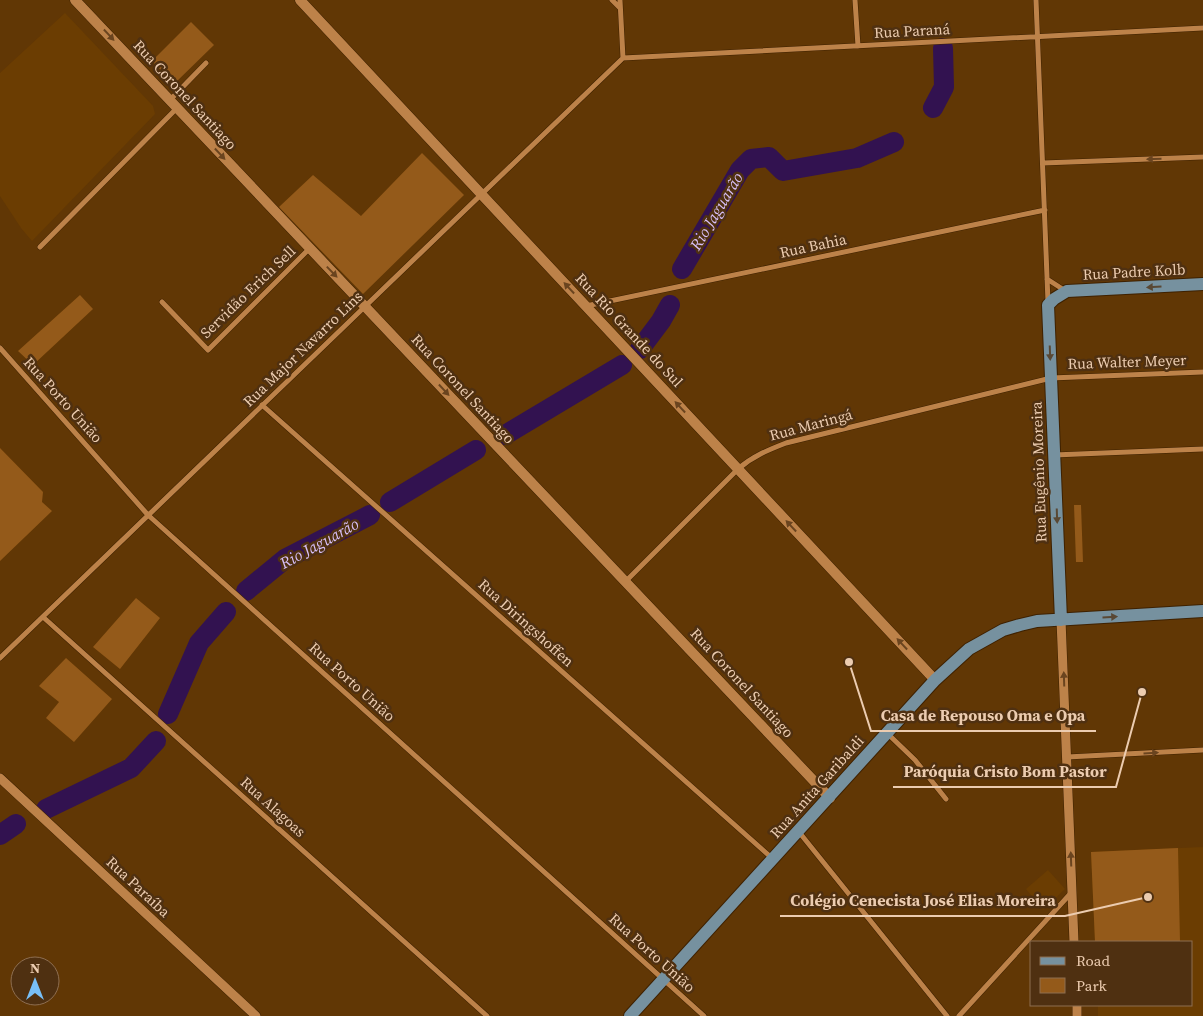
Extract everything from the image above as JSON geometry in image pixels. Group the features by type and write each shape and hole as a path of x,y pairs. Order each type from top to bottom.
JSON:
{"main road":[{"name":"Rua Coronel Santiago","path":"75,0 830,798"},
{"name":"Rua Rio Grande do Sul","path":"300,0 936,680"},
{"name":"Rua Padre Kolb","path":"1048,304 1054,298 1067,291 1203,284"},
{"name":"Rua Eugênio Moreira","path":"1048,304 1061,620"},
{"name":"Rua Anita Garibaldi","path":"630,1016 936,680 969,649 1003,630 1037,622 1203,611"}],"street":[{"path":"612,0 620,8"},
{"path":"620,0 623,58"},
{"path":"856,0 858,46"},
{"name":"Rua Eugênio Moreira","path":"1036,0 1048,304"},
{"name":"Rua Paraná","path":"623,58 1203,28"},
{"name":"Rua Major Navarro Lins","path":"0,658 623,58"},
{"path":"40,247 173,104 206,63"},
{"path":"1042,163 1203,157"},
{"name":"Rua Bahia","path":"586,306 1045,210"},
{"name":"Servidão Erich Sell","path":"162,302 208,350 310,248"},
{"name":"Rua Padre Kolb","path":"1047,279 1067,291"},
{"name":"Rua Porto União","path":"0,348 148,515 704,1016"},
{"name":"Rua Walter Meyer","path":"1051,378 1203,372"},
{"name":"Rua Maringá","path":"625,582 738,469 752,458 786,443 1051,378"},
{"name":"Rua Diringshoffen","path":"262,405 774,859"},
{"path":"1054,455 1203,449"},
{"name":"Rua Alagoas","path":"43,617 487,1016"},
{"name":"Rua Eugênio Moreira","path":"1061,620 1074,941"},
{"path":"888,734 915,760 946,799"},
{"path":"1067,756 1203,750"},
{"name":"Rua Paraíba","path":"0,778 256,1016"},
{"path":"799,832 947,1016"},
{"path":"959,1016 1072,892"}],"shaded area":[{"path":"65,13 153,106 155,114 32,241 0,196 0,73"},
{"path":"1203,847 1203,1016 1098,1016 1098,1006 1193,1006 1193,941 1095,941 1091,852"},
{"path":"1048,870 1065,889 1043,910 1026,889"}],"green space":[{"path":"191,22 214,45 174,84 152,61"},
{"path":"422,153 464,195 363,294 279,207 313,175 361,216"},
{"path":"80,295 93,309 33,365 18,351"},
{"path":"0,448 43,492 42,502 52,511 0,561"},
{"path":"1074,505 1081,505 1083,562 1076,562"},
{"path":"136,598 160,618 120,669 93,647"},
{"path":"66,658 112,699 74,742 46,718 59,702 39,686"},
{"path":"1178,848 1180,941 1095,941 1091,852"}],"waterway":[{"name":"Rio Jaguarão","path":"933,108 944,87 943,48"},
{"name":"Rio Jaguarão","path":"682,269 740,170 751,159 769,157 783,171 857,158 894,142"},
{"name":"Rio Jaguarão","path":"640,349 661,321 670,305"},
{"name":"Rio Jaguarão","path":"505,435 622,365"},
{"name":"Rio Jaguarão","path":"390,502 476,450"},
{"name":"Rio Jaguarão","path":"246,591 285,559 370,515"},
{"name":"Rio Jaguarão","path":"168,714 199,643 226,612"},
{"name":"Rio Jaguarão","path":"46,809 131,768 156,741"},
{"name":"Rio Jaguarão","path":"0,835 16,824"}],"place":[{"name":"Casa de Repouso Oma e Opa","path":"849,662"},
{"name":"Paróquia Cristo Bom Pastor","path":"1142,692"},
{"name":"Colégio Cenecista José Elias Moreira","path":"1148,897"}]}
